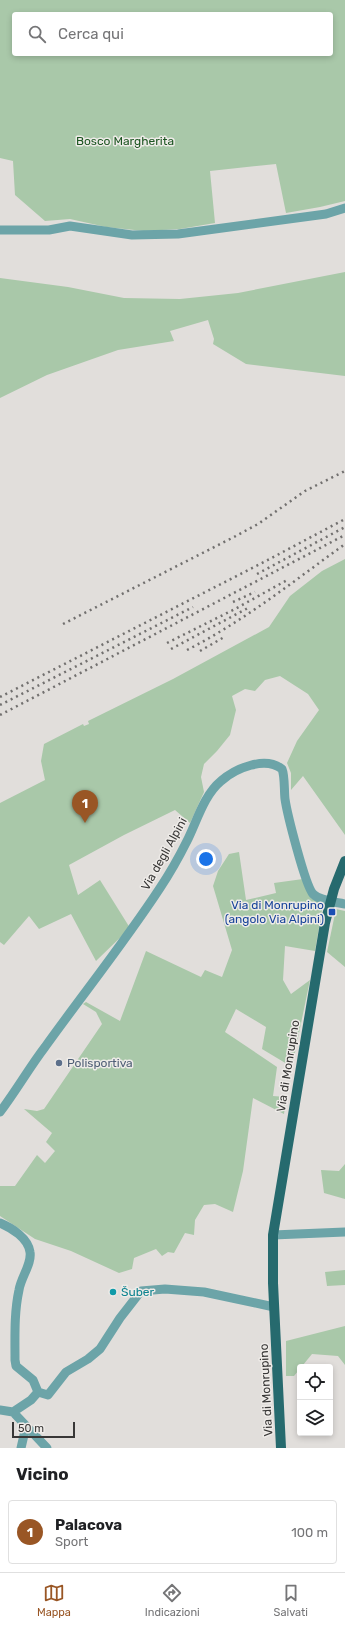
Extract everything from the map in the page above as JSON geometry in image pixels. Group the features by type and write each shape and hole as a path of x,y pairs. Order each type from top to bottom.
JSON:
{"main road":[{"name":"Via di Monrupino","path":"281,1448 274,1307 273,1235 320,949 330,901 345,862"}],"street":[{"path":"0,230 49,230 70,226 132,235 178,234 318,215 345,208"},
{"name":"Via degli Alpini","path":"0,1112 44,1048 160,889 186,843 211,792 220,781 231,774 265,763 272,764 282,769 284,773 283,782 285,803 306,877 314,895 330,901"},
{"path":"330,901 345,904"},
{"path":"0,1223 21,1237 28,1246 30,1252 30,1260 21,1280 15,1315 15,1360 16,1366 33,1380 38,1392"},
{"path":"273,1235 345,1232"},
{"path":"38,1392 48,1395 66,1372 88,1359 100,1349 120,1318 141,1291 165,1289 204,1292 274,1307"},
{"path":"13,1412 30,1400 38,1392"},
{"path":"0,1410 13,1412 47,1448"},
{"path":"21,1448 27,1428"}],"green space":[{"name":"Bosco Margherita","path":"0,0 345,0 345,201 286,213 276,164 210,171 215,223 180,229 144,231 106,227 70,219 45,221 15,195 13,161 0,158"},
{"path":"345,272 345,376 246,364 213,344 214,339 208,320 170,331 174,341 118,350 47,375 0,398 0,278 68,287 124,298 180,299 238,293"},
{"path":"345,559 345,835 303,776 291,790 291,773 287,763 297,741 319,710 308,694 280,676 265,680 255,691 245,689 232,696 236,710 230,735 204,764 201,777 204,792 190,823 175,810 124,835 69,865 78,895 100,880 130,928 96,961 71,914 39,929 29,916 4,945 0,942 0,803 45,780 41,761 44,744 83,724 84,726 89,724 88,721 173,679 269,627 290,596 322,571"},
{"path":"239,852 246,900 276,893 274,883 303,879 311,898 323,904 315,951 285,946 283,980 291,994 310,980 292,1067 262,1049 266,1027 236,1009 225,1032 277,1067 273,1096 286,1097 284,1114 253,1098 243,1171 233,1212 215,1204 204,1205 195,1220 194,1235 185,1233 174,1253 168,1252 162,1256 156,1249 134,1258 132,1269 119,1273 71,1251 35,1239 0,1216 0,1186 15,1186 37,1155 45,1163 55,1151 46,1142 52,1133 24,1109 37,1111 44,1109 102,1024 96,1012 83,1004 86,1002 120,1021 146,951 201,977 205,970 222,977 232,950 213,886 218,871 229,854"},
{"path":"336,909 345,911 345,967 327,952"},
{"path":"345,1164 345,1199 324,1193 321,1170 339,1171"},
{"path":"345,1270 345,1285 327,1286 325,1272"},
{"path":"345,1326 345,1365 338,1356 312,1354 304,1364 297,1364 297,1372 294,1376 286,1376 286,1341"}],"railway":[{"path":"63,624 258,524 305,491 345,471"},
{"path":"0,697 345,519"},
{"path":"257,574 345,527"},
{"path":"0,715 345,535"},
{"path":"187,650 208,639 249,613 345,544"},
{"path":"167,643 235,609 289,579"},
{"path":"233,602 255,592"},
{"path":"0,705 193,607"},
{"path":"171,649 248,608"},
{"path":"200,651 226,636"}],"place":[{"name":"Palacova","path":"85,823"},
{"name":"Via di Monrupino (angolo Via Alpini)","path":"332,912"},
{"name":"Polisportiva","path":"59,1063"},
{"name":"Šuber","path":"113,1292"}]}
